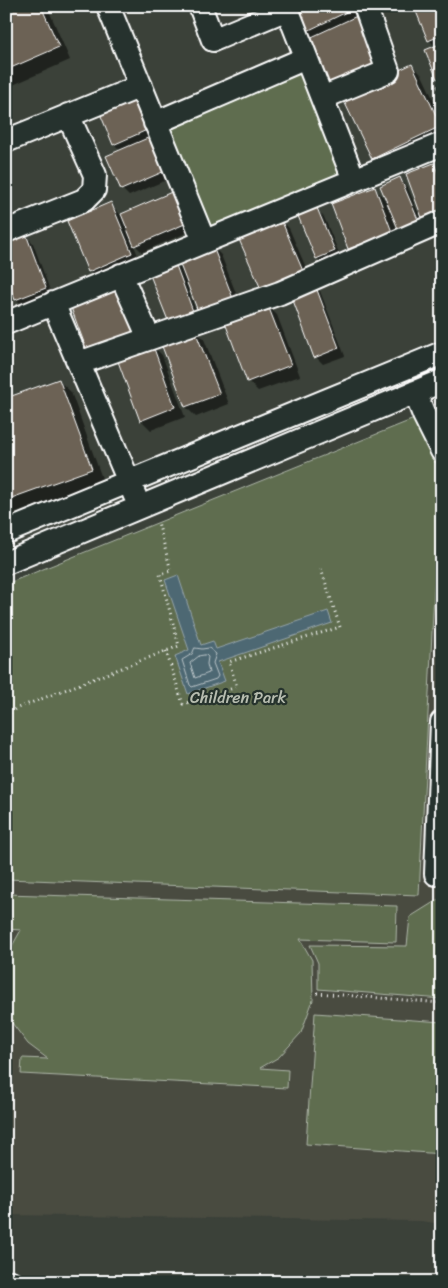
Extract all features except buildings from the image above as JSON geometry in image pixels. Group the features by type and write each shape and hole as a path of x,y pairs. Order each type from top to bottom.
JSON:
{"street":[{"path":"108,6 204,242"},
{"path":"200,6 213,40 286,8 354,180"},
{"path":"322,98 388,71 365,6"},
{"path":"155,123 306,58"},
{"path":"6,141 140,86"},
{"path":"6,230 84,200 94,190 96,175 68,115"},
{"path":"6,322 442,144"},
{"path":"79,363 280,292 442,222"},
{"path":"121,275 149,338"},
{"path":"53,303 140,507"},
{"path":"6,532 442,352"},
{"path":"6,563 442,381"},
{"path":"415,392 442,451"},
{"path":"436,874 442,722"},
{"path":"6,1282 11,1282"}],"path":[{"path":"6,716 15,709 179,646 160,574 171,571 158,523 140,507"},
{"path":"166,651 183,704 237,687 229,662 340,627 322,569"},
{"path":"317,994 442,1003"}],"shaded area":[{"path":"442,408 442,1224 421,1221 6,1215 6,879 419,895 414,419"}],"green space":[{"path":"300,58 342,173 208,229 162,110"},
{"name":"Children Park","path":"414,419 440,472 419,895 6,879 6,584"},
{"path":"6,894 397,906 396,942 300,939 312,960 313,1000 301,1033 279,1057 260,1068 288,1070 287,1088 21,1074 22,1058 48,1059 28,1044 12,1023 6,1006 6,957 21,930 6,929"},
{"path":"442,897 442,999 318,989 318,963 310,945 407,946 410,917"},
{"path":"315,1013 442,1022 442,1154 306,1144"}],"water":[{"path":"178,575 201,645 213,641 216,649 328,611 332,623 218,662 225,681 188,694 175,656 189,650 165,580"}]}
